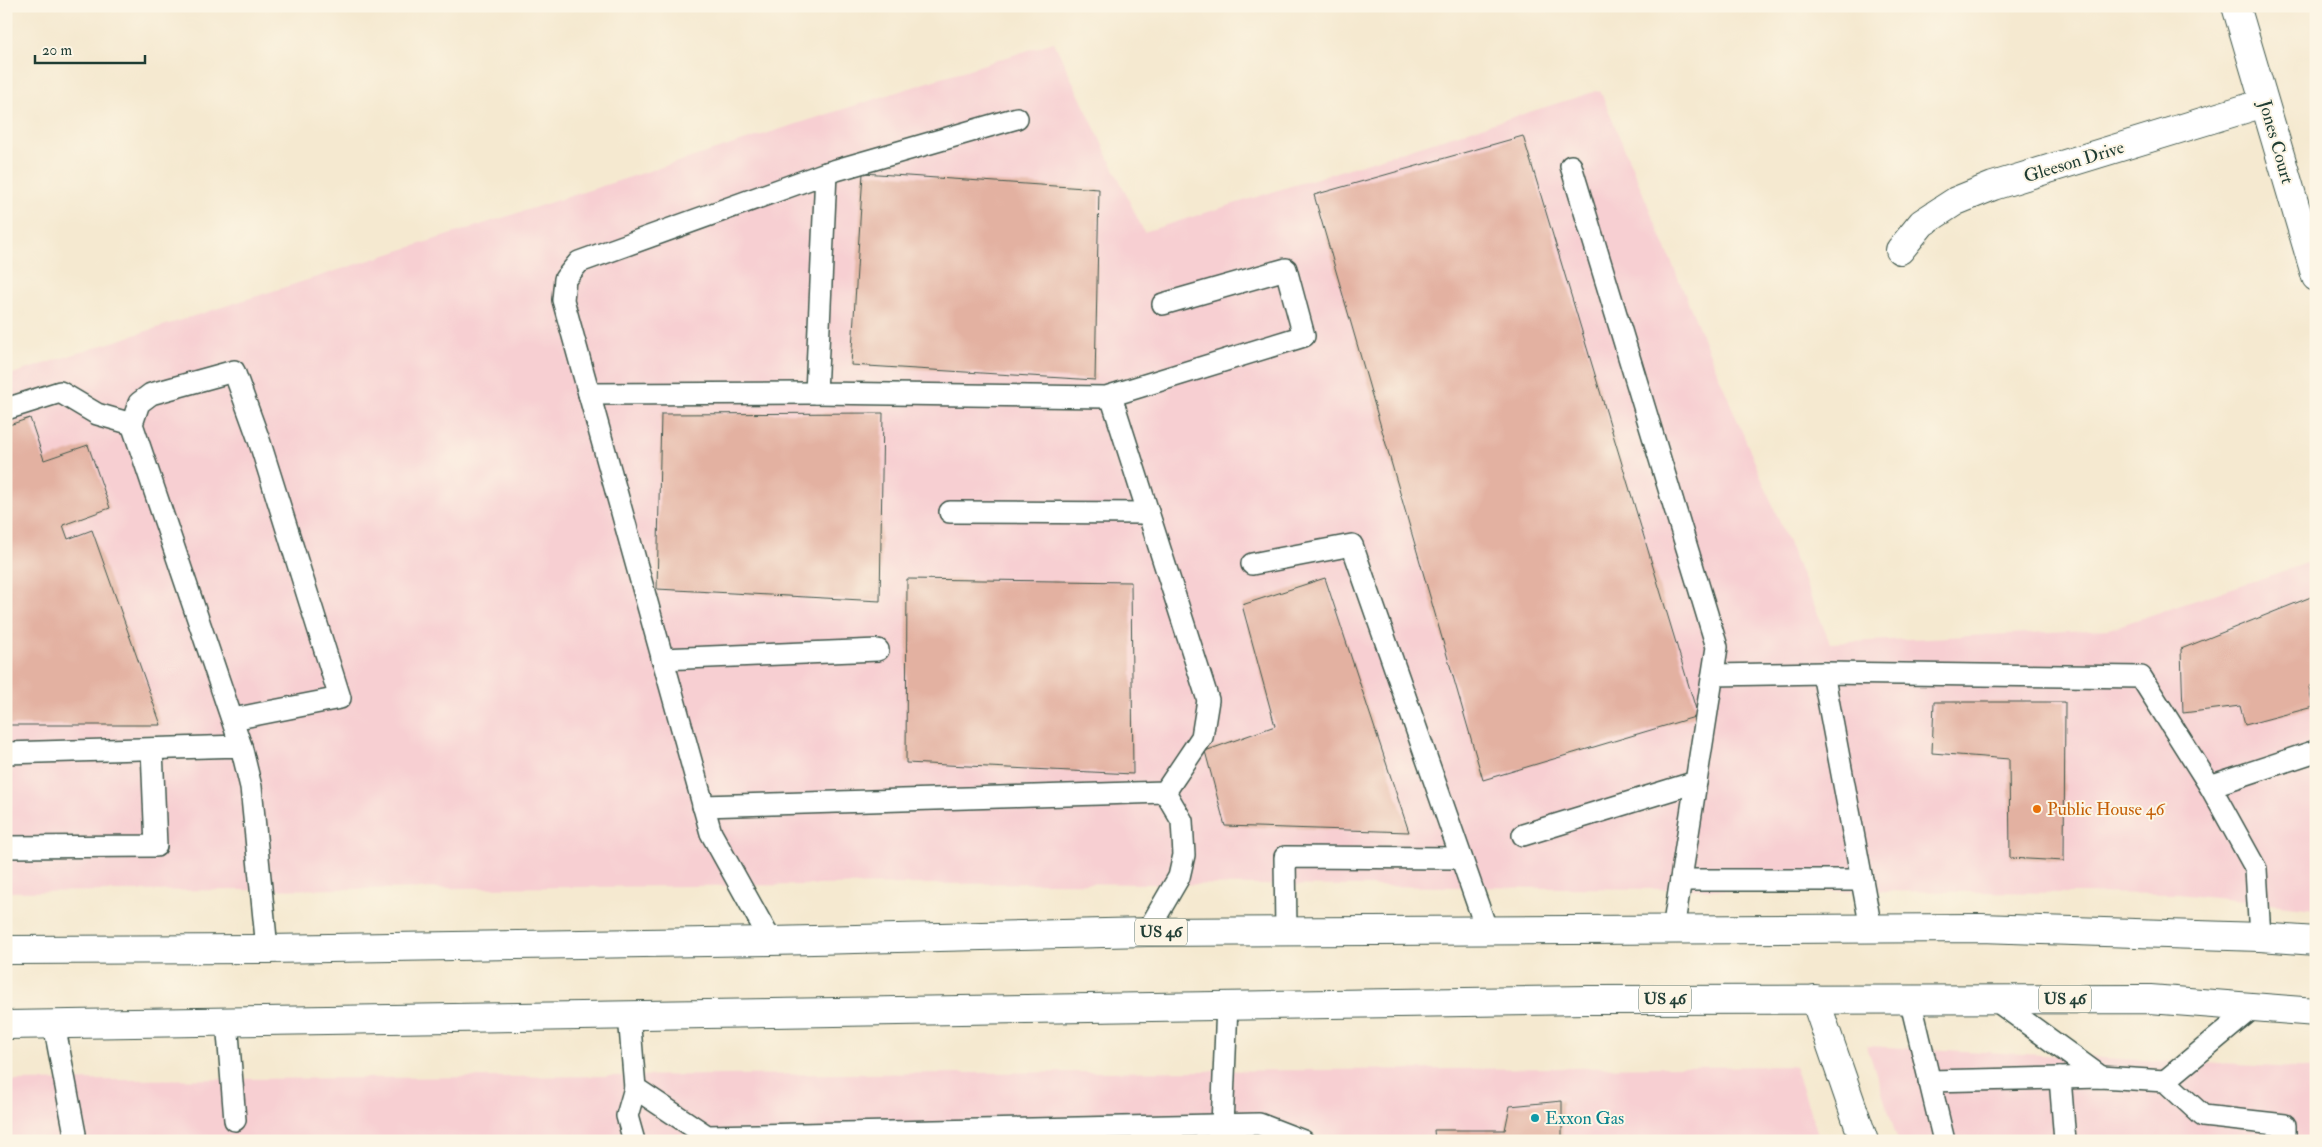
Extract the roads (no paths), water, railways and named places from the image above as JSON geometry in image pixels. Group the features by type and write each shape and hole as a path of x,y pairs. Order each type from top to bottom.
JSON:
{"main road":[{"name":"Jones Court","path":"2236,6 2316,277"},
{"name":"Gleeson Drive","path":"1900,250 1922,223 1956,201 1993,186 2264,103"},
{"name":"US 46","path":"6,950 267,949 771,941 1147,932 1981,928 2260,937 2316,942"},
{"name":"US 46","path":"6,1024 1227,1005 1815,999 2150,1000 2316,1012"},
{"path":"1815,999 1864,1141"}],"lane":[{"path":"771,941 711,833 562,300 565,279 578,262 826,173 1017,118"},
{"path":"1571,166 1717,648 1673,930"},
{"path":"816,393 826,173"},
{"path":"589,394 816,393 1110,396 1304,336 1286,269 1163,304"},
{"path":"232,719 340,698 258,440 234,371 151,394 139,403 132,424 232,719 242,746 251,787 267,949"},
{"path":"6,409 60,392 97,414 132,424"},
{"path":"1110,396 1208,700 1202,737 1165,792"},
{"path":"950,512 1148,513"},
{"path":"1252,564 1352,545 1486,931"},
{"path":"662,659 878,650"},
{"path":"1713,675 1822,673 2141,677 2210,786 2256,869 2260,937"},
{"path":"1822,673 1871,929"},
{"path":"6,753 242,746"},
{"path":"6,847 156,846 152,749"},
{"path":"2210,786 2316,751"},
{"path":"1523,835 1696,782"},
{"path":"703,806 1165,792"},
{"path":"1147,932 1179,877 1184,855 1182,821 1165,792"},
{"path":"1286,931 1285,857 1461,858"},
{"path":"1681,880 1862,880"},
{"path":"1910,999 1944,1141"},
{"path":"1994,999 2101,1077"},
{"path":"1222,1125 1227,1005"},
{"path":"2165,1081 2254,1007"},
{"path":"630,1015 635,1088 627,1116 634,1141"},
{"path":"227,1021 235,1120"},
{"path":"54,1024 75,1134"},
{"path":"1929,1082 2101,1077 2165,1081 2202,1116 2285,1125 2285,1141"},
{"path":"2060,1078 2065,1141"},
{"path":"635,1088 707,1136 1259,1124 1303,1141"},
{"path":"1119,1141 1154,1126"}],"place":[{"name":"Public House 46","path":"2037,809"},
{"name":"Exxon Gas","path":"1535,1118"}]}
